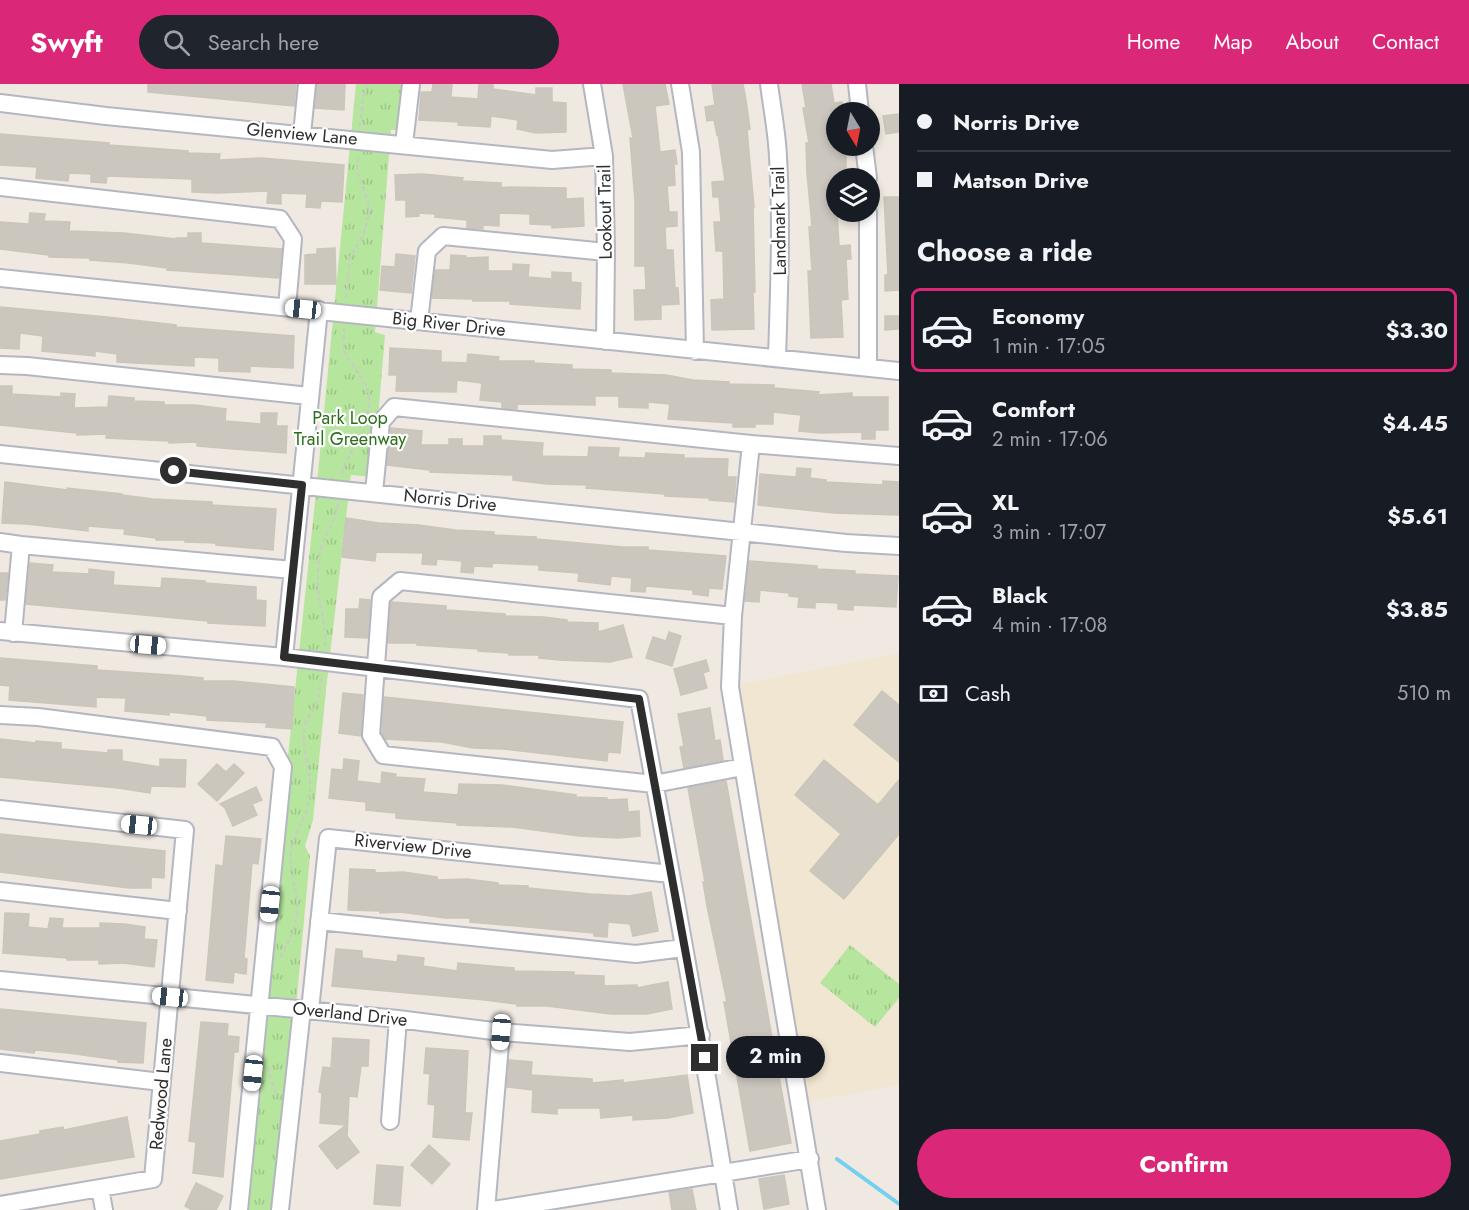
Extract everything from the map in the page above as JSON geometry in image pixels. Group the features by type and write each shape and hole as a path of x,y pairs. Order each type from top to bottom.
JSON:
{"street":[{"path":"302,134 307,84"},
{"path":"404,144 411,84"},
{"name":"Lookout Trail","path":"592,84 604,156 606,252 604,341"},
{"path":"680,84 691,152 695,351"},
{"name":"Landmark Trail","path":"769,84 778,154 780,194 777,358"},
{"path":"857,84 859,102"},
{"name":"Glenview Lane","path":"0,103 106,116 552,160 604,156"},
{"path":"0,188 280,219 293,239 287,307"},
{"path":"868,222 868,368"},
{"path":"419,321 427,251 443,236 606,252"},
{"name":"Big River Drive","path":"0,278 899,371"},
{"path":"284,657 319,310"},
{"path":"0,365 309,396"},
{"path":"374,492 381,422 394,407 750,444 899,456"},
{"path":"750,444 733,616 730,687 818,1210"},
{"name":"Norris Drive","path":"0,454 846,543 899,546"},
{"path":"0,542 293,570"},
{"path":"21,545 6,632 284,657 639,699 683,948 701,1035 729,1210"},
{"path":"733,616 400,581 381,597 371,735 383,756 654,784 743,767"},
{"path":"0,715 38,717 272,747 283,767 239,1210"},
{"name":"Redwood Lane","path":"0,809 185,830 153,1179 100,1188"},
{"name":"Riverview Drive","path":"280,1210 328,837 671,874"},
{"path":"0,891 178,910"},
{"path":"319,921 636,954 683,948"},
{"name":"Overland Drive","path":"0,980 398,1019 501,1032 630,1042 701,1035"},
{"path":"390,1121 398,1019"},
{"path":"486,1210 501,1032"},
{"path":"0,1063 161,1082"},
{"path":"494,1210 810,1159"},
{"path":"0,1205 100,1188 104,1210"}],"path":[{"path":"360,132 363,97 367,84"},
{"path":"346,305 350,257 364,233 369,214 368,201 357,171 359,150"},
{"path":"340,480 343,466 363,434 369,413 366,385 344,350 344,324"},
{"path":"324,653 325,630 318,595 321,548 336,515 339,498"},
{"path":"279,958 292,936 297,917 291,856 293,842 308,809 310,793 310,777 303,734 305,721 318,699 322,672"},
{"path":"270,1057 270,1077 278,1100"}],"shaded area":[{"path":"899,653 899,1085 807,1102 736,685"}],"green space":[{"name":"Park Loop Trail Greenway","path":"356,84 405,84 401,130 391,130 375,332 385,335 373,477 351,475 313,820 305,846 310,856 277,1210 240,1210 318,473"},
{"path":"850,945 899,984 899,998 875,1027 820,983"}],"building":[{"path":"148,84 296,84 294,106 148,92"},
{"path":"317,84 345,84 344,110 315,108"},
{"path":"433,84 452,84 451,97 478,99 479,84 493,84 493,89 536,95 536,88 552,88 552,102 566,103 566,132 536,133 517,129 518,120 491,116 490,127 458,125 459,122 419,120 421,92 432,92"},
{"path":"623,84 665,84 669,104 655,106 660,152 675,150 677,164 674,164 675,185 667,186 669,212 677,212 677,226 665,227 666,250 673,250 675,288 678,288 679,304 661,305 661,319 635,320 634,290 646,290 645,266 635,266 635,201 630,138 633,138"},
{"path":"712,84 743,84 746,100 750,129 747,130 754,207 754,329 712,330 711,300 724,299 723,251 716,251 714,222 721,222 719,197 713,197 712,182 725,181 718,134 714,120 707,121 705,107 715,105"},
{"path":"802,84 831,84 834,102 826,102 826,156 846,156 846,168 826,168 826,222 838,222 839,246 850,245 851,259 846,259 848,299 841,300 843,337 811,338 808,271 812,271 809,227 812,227 807,173 806,143 809,143 803,108 806,108"},
{"path":"899,114 899,132 886,134 883,116"},
{"path":"0,134 109,143 109,145 188,151 188,153 220,154 219,160 262,158 344,165 342,202 321,201 320,208 306,207 307,194 281,193 281,204 267,203 268,191 192,192 192,179 107,176 106,183 91,182 91,174 69,173 68,181 36,178 37,167 0,165"},
{"path":"423,174 463,178 462,181 501,183 501,187 566,188 566,199 583,198 584,226 552,228 552,225 530,224 530,214 499,213 499,226 483,225 483,229 467,228 467,220 435,217 435,214 419,213 419,216 406,217 406,200 396,200 395,175"},
{"path":"884,197 899,197 899,290 885,291 885,275 888,275"},
{"path":"30,213 45,214 44,221 70,222 69,231 124,233 176,239 188,238 188,233 201,233 201,243 282,249 279,278 167,270 167,268 129,263 90,260 90,258 49,257 49,255 0,249 0,222 29,224"},
{"path":"335,248 336,284 305,284 305,255 317,254 317,249"},
{"path":"396,254 415,256 411,293 380,290 382,266 395,267"},
{"path":"451,255 466,256 466,258 488,257 488,271 513,271 513,264 529,265 528,277 552,279 552,272 571,273 571,282 581,283 580,309 510,304 510,301 432,298 435,270 450,270"},
{"path":"0,307 107,317 176,325 176,327 294,336 293,368 250,366 250,372 219,371 219,358 194,357 194,366 117,362 117,354 95,351 95,356 42,351 43,336 20,333 19,349 0,348"},
{"path":"885,316 899,316 899,329 885,330"},
{"path":"390,348 441,351 441,362 467,363 468,354 499,357 498,361 534,361 534,363 572,365 572,369 611,370 611,373 666,375 693,380 729,382 729,384 774,385 774,388 819,392 818,395 852,393 852,397 888,397 888,430 875,430 875,439 862,439 862,432 799,431 801,415 773,412 773,424 755,424 755,427 733,427 733,423 668,419 670,404 648,402 648,408 619,407 619,396 595,396 595,405 517,404 517,409 502,408 502,402 480,400 482,383 457,380 456,392 396,391 397,375 389,375"},
{"path":"0,386 12,386 12,394 61,397 61,393 75,394 74,408 108,407 109,396 134,398 134,401 164,402 164,405 195,405 226,409 225,421 261,424 261,413 277,413 276,426 287,426 286,453 197,446 197,442 169,443 169,441 106,438 107,434 77,435 77,433 0,425"},
{"path":"391,428 422,431 421,445 449,445 449,439 462,439 462,446 484,446 484,436 501,436 501,440 543,443 542,456 588,457 589,447 619,448 618,457 645,458 646,453 684,455 684,458 728,459 727,477 736,477 734,502 586,488 587,485 513,480 513,475 430,472 430,470 387,465"},
{"path":"797,468 811,469 810,478 826,480 826,482 883,485 883,481 899,482 899,515 834,513 758,505 760,474 796,477"},
{"path":"5,482 153,499 212,502 212,505 276,509 273,550 216,545 216,543 185,542 185,540 156,540 156,538 124,534 125,529 88,526 88,531 2,523"},
{"path":"346,518 379,523 494,532 494,535 536,537 536,539 623,547 648,547 648,550 726,556 722,589 709,588 708,596 693,594 693,590 646,586 645,592 631,591 632,578 611,576 610,585 578,581 579,573 539,570 539,565 492,563 492,567 474,566 473,573 461,572 462,561 437,559 436,565 422,564 423,553 376,552 375,561 342,557"},
{"path":"749,561 817,566 817,569 855,571 855,574 898,576 896,607 853,605 853,610 838,609 838,603 815,602 815,608 798,607 799,597 789,596 789,593 760,590 759,602 745,601"},
{"path":"30,563 53,565 52,572 89,574 89,569 114,572 113,585 161,588 162,578 256,587 256,600 266,601 265,626 208,623 208,621 26,604"},
{"path":"0,573 8,573 5,600 0,600"},
{"path":"360,599 370,600 368,638 345,637 346,609 359,609"},
{"path":"391,602 446,606 446,610 505,614 505,616 544,617 567,620 567,622 598,623 598,632 623,625 632,657 610,662 559,660 539,658 539,655 509,655 509,653 478,651 479,649 417,645 417,643 388,643"},
{"path":"669,632 681,636 672,666 646,658 653,637 666,641"},
{"path":"0,658 97,666 97,670 203,678 203,681 234,681 294,687 292,729 266,727 267,723 207,720 207,716 170,712 169,715 125,711 126,698 96,697 96,707 9,700 10,686 0,685"},
{"path":"706,660 709,671 703,673 707,688 681,695 674,669"},
{"path":"882,691 899,705 899,762 854,725"},
{"path":"343,693 363,695 361,736 339,733"},
{"path":"384,697 623,722 620,753 608,752 607,761 503,749 473,748 442,742 385,739 382,732"},
{"path":"710,708 715,741 720,740 723,760 684,768 680,747 684,746 678,714"},
{"path":"0,739 61,743 61,749 108,753 108,750 122,750 122,761 160,767 160,759 186,760 185,787 151,786 150,793 0,777"},
{"path":"344,759 359,761 357,781 381,784 382,772 396,774 395,777 425,779 423,792 458,795 459,784 502,785 576,795 576,797 627,799 628,812 639,811 640,836 618,838 579,836 513,827 457,825 457,823 396,818 396,813 366,810 366,802 329,798 332,769 343,770"},
{"path":"824,760 878,805 899,780 899,834 844,899 810,871 841,834 795,795"},
{"path":"217,764 226,772 234,764 244,773 217,801 198,784"},
{"path":"726,781 791,1143 750,1151 724,1002 727,1002 707,906 703,882 705,882 688,788"},
{"path":"256,787 262,800 252,804 257,815 233,826 225,808 220,804"},
{"path":"0,834 165,851 164,878 151,877 151,888 129,888 0,872"},
{"path":"226,836 261,839 258,864 252,863 244,958 247,959 246,974 234,972 233,983 206,980 216,865 223,866"},
{"path":"350,869 375,870 375,873 403,872 437,877 437,880 467,879 498,883 498,885 528,886 528,888 590,894 629,896 651,892 658,931 633,936 630,924 608,922 607,937 594,936 594,933 470,922 470,918 348,910"},
{"path":"5,913 29,914 28,927 48,929 50,918 63,919 62,928 100,928 100,923 145,927 144,939 157,940 154,967 123,963 99,964 99,960 67,960 67,958 3,953"},
{"path":"336,949 362,951 362,958 397,962 398,955 424,958 423,966 457,971 458,963 514,968 514,971 574,972 574,975 604,976 604,986 637,985 637,988 668,982 672,1009 647,1014 611,1014 332,986"},
{"path":"0,1009 146,1023 143,1063 118,1062 119,1060 68,1053 35,1050 34,1053 0,1049"},
{"path":"201,1022 228,1024 227,1036 239,1037 238,1052 234,1052 223,1177 193,1173 196,1142 189,1141"},
{"path":"333,1038 369,1040 368,1066 361,1066 357,1097 349,1096 347,1136 359,1152 337,1169 319,1146 346,1125 320,1123 322,1093 319,1092 323,1067 331,1068"},
{"path":"426,1048 468,1051 465,1113 472,1113 469,1140 433,1137 435,1105 428,1104 430,1074 424,1073"},
{"path":"509,1060 532,1062 531,1075 592,1079 592,1083 623,1080 623,1083 687,1075 693,1113 668,1118 633,1120 633,1115 601,1118 600,1108 557,1108 557,1114 532,1112 533,1090 507,1087"},
{"path":"127,1117 134,1157 0,1179 0,1141 40,1134 40,1131 63,1127 64,1130"},
{"path":"429,1145 450,1164 432,1184 411,1165"},
{"path":"377,1165 403,1167 400,1206 374,1204"},
{"path":"784,1175 789,1204 764,1209 759,1179"},
{"path":"196,1183 223,1196 216,1210 192,1210 185,1206"},
{"path":"692,1189 696,1210 672,1210 669,1192"}],"waterway":[{"path":"837,1159 899,1204"}],"route":[{"path":"174,471 302,485 284,657 639,699 705,1058"}]}
